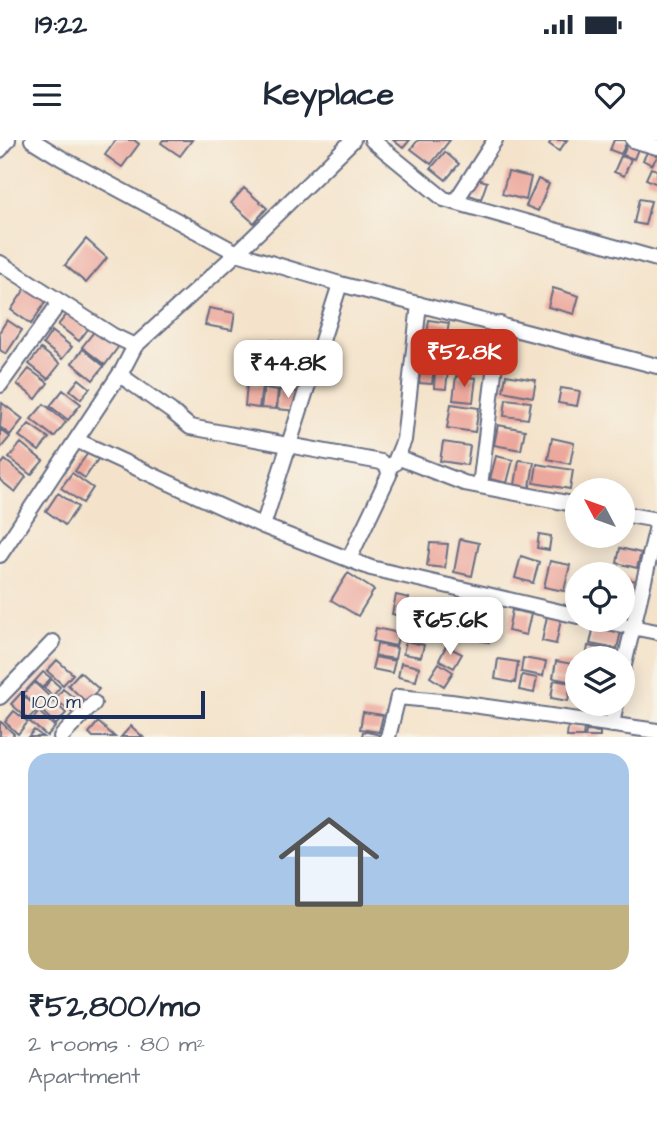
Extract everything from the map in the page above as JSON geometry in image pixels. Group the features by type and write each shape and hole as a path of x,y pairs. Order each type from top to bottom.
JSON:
{"street":[{"path":"0,150 8,140"},
{"path":"32,140 61,159 237,253 340,284 657,366"},
{"path":"0,555 120,374 135,346 237,253 353,140"},
{"path":"372,140 444,199 657,258"},
{"path":"455,202 495,140"},
{"path":"633,140 657,147"},
{"path":"0,263 112,335 135,346"},
{"path":"263,526 340,284"},
{"path":"1,380 60,302"},
{"path":"349,559 404,439 419,304"},
{"path":"480,486 500,324"},
{"path":"120,374 190,427 382,462 388,467 389,475"},
{"path":"76,440 263,526 371,568 565,613"},
{"path":"397,457 464,483 565,502"},
{"path":"635,516 657,520"},
{"path":"635,615 657,526"},
{"path":"635,628 657,632"},
{"path":"0,697 53,642"},
{"path":"388,737 398,697 657,731"},
{"path":"61,737 94,703"},
{"path":"612,725 614,716"}],"building":[{"path":"116,140 134,140 139,144 122,167 105,155"},
{"path":"163,140 192,140 180,156 161,143"},
{"path":"393,140 410,140 403,148"},
{"path":"418,140 450,140 431,164 411,149"},
{"path":"552,140 567,140 559,151 549,144"},
{"path":"614,140 628,140 621,154 610,150"},
{"path":"629,140 640,144 634,159 623,155"},
{"path":"651,145 657,149 657,157 652,165 643,160"},
{"path":"445,152 459,164 446,180 431,168"},
{"path":"621,156 631,159 624,176 614,172"},
{"path":"651,168 657,170 657,184 646,179"},
{"path":"508,172 531,177 526,200 502,194"},
{"path":"475,178 487,182 481,199 469,195"},
{"path":"538,179 549,184 538,211 526,206"},
{"path":"244,188 267,208 254,223 231,203"},
{"path":"639,199 651,201 645,225 634,223"},
{"path":"86,239 107,258 86,283 65,265"},
{"path":"27,286 47,300 31,324 11,310"},
{"path":"553,288 579,296 574,314 548,307"},
{"path":"209,308 235,313 232,330 205,325"},
{"path":"68,313 88,329 79,341 58,325"},
{"path":"7,320 22,330 6,354 0,350 0,331"},
{"path":"429,320 449,323 446,339 427,336"},
{"path":"97,328 119,346 105,365 82,347"},
{"path":"52,331 72,347 62,359 43,344"},
{"path":"270,340 291,343 289,361 268,358"},
{"path":"427,342 450,347 446,364 423,359"},
{"path":"41,349 60,364 48,379 29,364"},
{"path":"83,349 104,366 93,380 72,363"},
{"path":"251,359 264,360 261,381 248,379"},
{"path":"268,360 282,362 279,379 266,377"},
{"path":"421,364 434,365 432,384 419,383"},
{"path":"29,369 48,383 36,399 17,384"},
{"path":"435,369 448,370 446,389 434,388"},
{"path":"506,375 536,380 533,397 503,391"},
{"path":"456,376 476,378 473,402 453,400"},
{"path":"79,379 90,388 81,399 70,390"},
{"path":"247,384 262,386 259,408 245,406"},
{"path":"264,388 278,390 276,409 261,408"},
{"path":"561,388 580,391 577,406 558,403"},
{"path":"63,390 81,404 68,420 50,406"},
{"path":"279,390 299,392 297,411 277,409"},
{"path":"506,399 531,402 528,419 504,416"},
{"path":"2,403 23,419 10,435 0,427"},
{"path":"44,404 66,422 54,437 31,419"},
{"path":"451,404 479,408 475,432 447,428"},
{"path":"29,424 49,438 39,451 19,436"},
{"path":"498,425 525,430 521,450 494,445"},
{"path":"0,429 10,437 0,449"},
{"path":"552,438 574,443 570,464 548,459"},
{"path":"443,442 470,446 467,465 440,461"},
{"path":"21,443 43,461 31,475 9,458"},
{"path":"88,453 98,459 85,478 75,471"},
{"path":"496,456 513,460 507,483 490,479"},
{"path":"5,460 26,477 15,492 0,480 0,466"},
{"path":"519,460 534,462 530,487 515,485"},
{"path":"537,464 573,470 572,478 565,478 565,488 534,483"},
{"path":"72,473 93,488 83,503 61,488"},
{"path":"58,493 78,507 65,525 46,511"},
{"path":"539,534 551,536 549,550 537,548"},
{"path":"460,539 479,543 472,576 454,572"},
{"path":"430,543 448,544 445,568 427,566"},
{"path":"620,548 641,553 637,568 635,562 617,562"},
{"path":"521,556 539,562 533,583 515,578"},
{"path":"550,561 565,564 564,591 544,587"},
{"path":"348,573 374,590 358,616 331,600"},
{"path":"396,595 409,598 404,617 392,614"},
{"path":"512,610 531,614 526,635 508,631"},
{"path":"547,616 561,619 556,644 542,641"},
{"path":"469,627 491,631 489,642 467,638"},
{"path":"376,628 399,633 396,646 373,641"},
{"path":"593,632 621,632 618,646 590,644"},
{"path":"406,641 424,645 421,657 403,654"},
{"path":"377,644 397,648 395,659 375,656"},
{"path":"446,646 462,654 454,668 439,660"},
{"path":"375,657 395,661 392,673 372,669"},
{"path":"523,658 546,662 543,676 521,672"},
{"path":"498,659 518,662 515,683 495,679"},
{"path":"57,660 73,674 63,685 47,671"},
{"path":"556,661 565,663 565,680 553,678"},
{"path":"401,663 419,667 416,681 398,677"},
{"path":"439,663 453,672 444,686 430,677"},
{"path":"43,672 51,678 42,688 35,681"},
{"path":"80,672 99,689 87,703 68,685"},
{"path":"522,675 537,678 534,693 519,690"},
{"path":"51,679 60,687 53,696 44,688"},
{"path":"554,680 565,682 565,700 551,698"},
{"path":"34,682 51,698 41,710 23,694"},
{"path":"63,689 79,702 71,712 55,699"},
{"path":"21,693 38,709 28,719 11,704"},
{"path":"53,701 66,713 56,725 43,712"},
{"path":"14,711 28,722 18,734 5,722"},
{"path":"39,712 55,727 47,736 30,722"},
{"path":"363,712 383,715 379,732 360,729"},
{"path":"0,721 14,734 12,737 0,737"},
{"path":"98,722 115,737 93,737 89,733"},
{"path":"131,726 143,737 121,737"},
{"path":"568,726 584,728 583,737 567,737"},
{"path":"34,730 43,737 28,737"},
{"path":"363,731 380,735 362,737"},
{"path":"586,731 600,732 600,737 585,737"}]}
